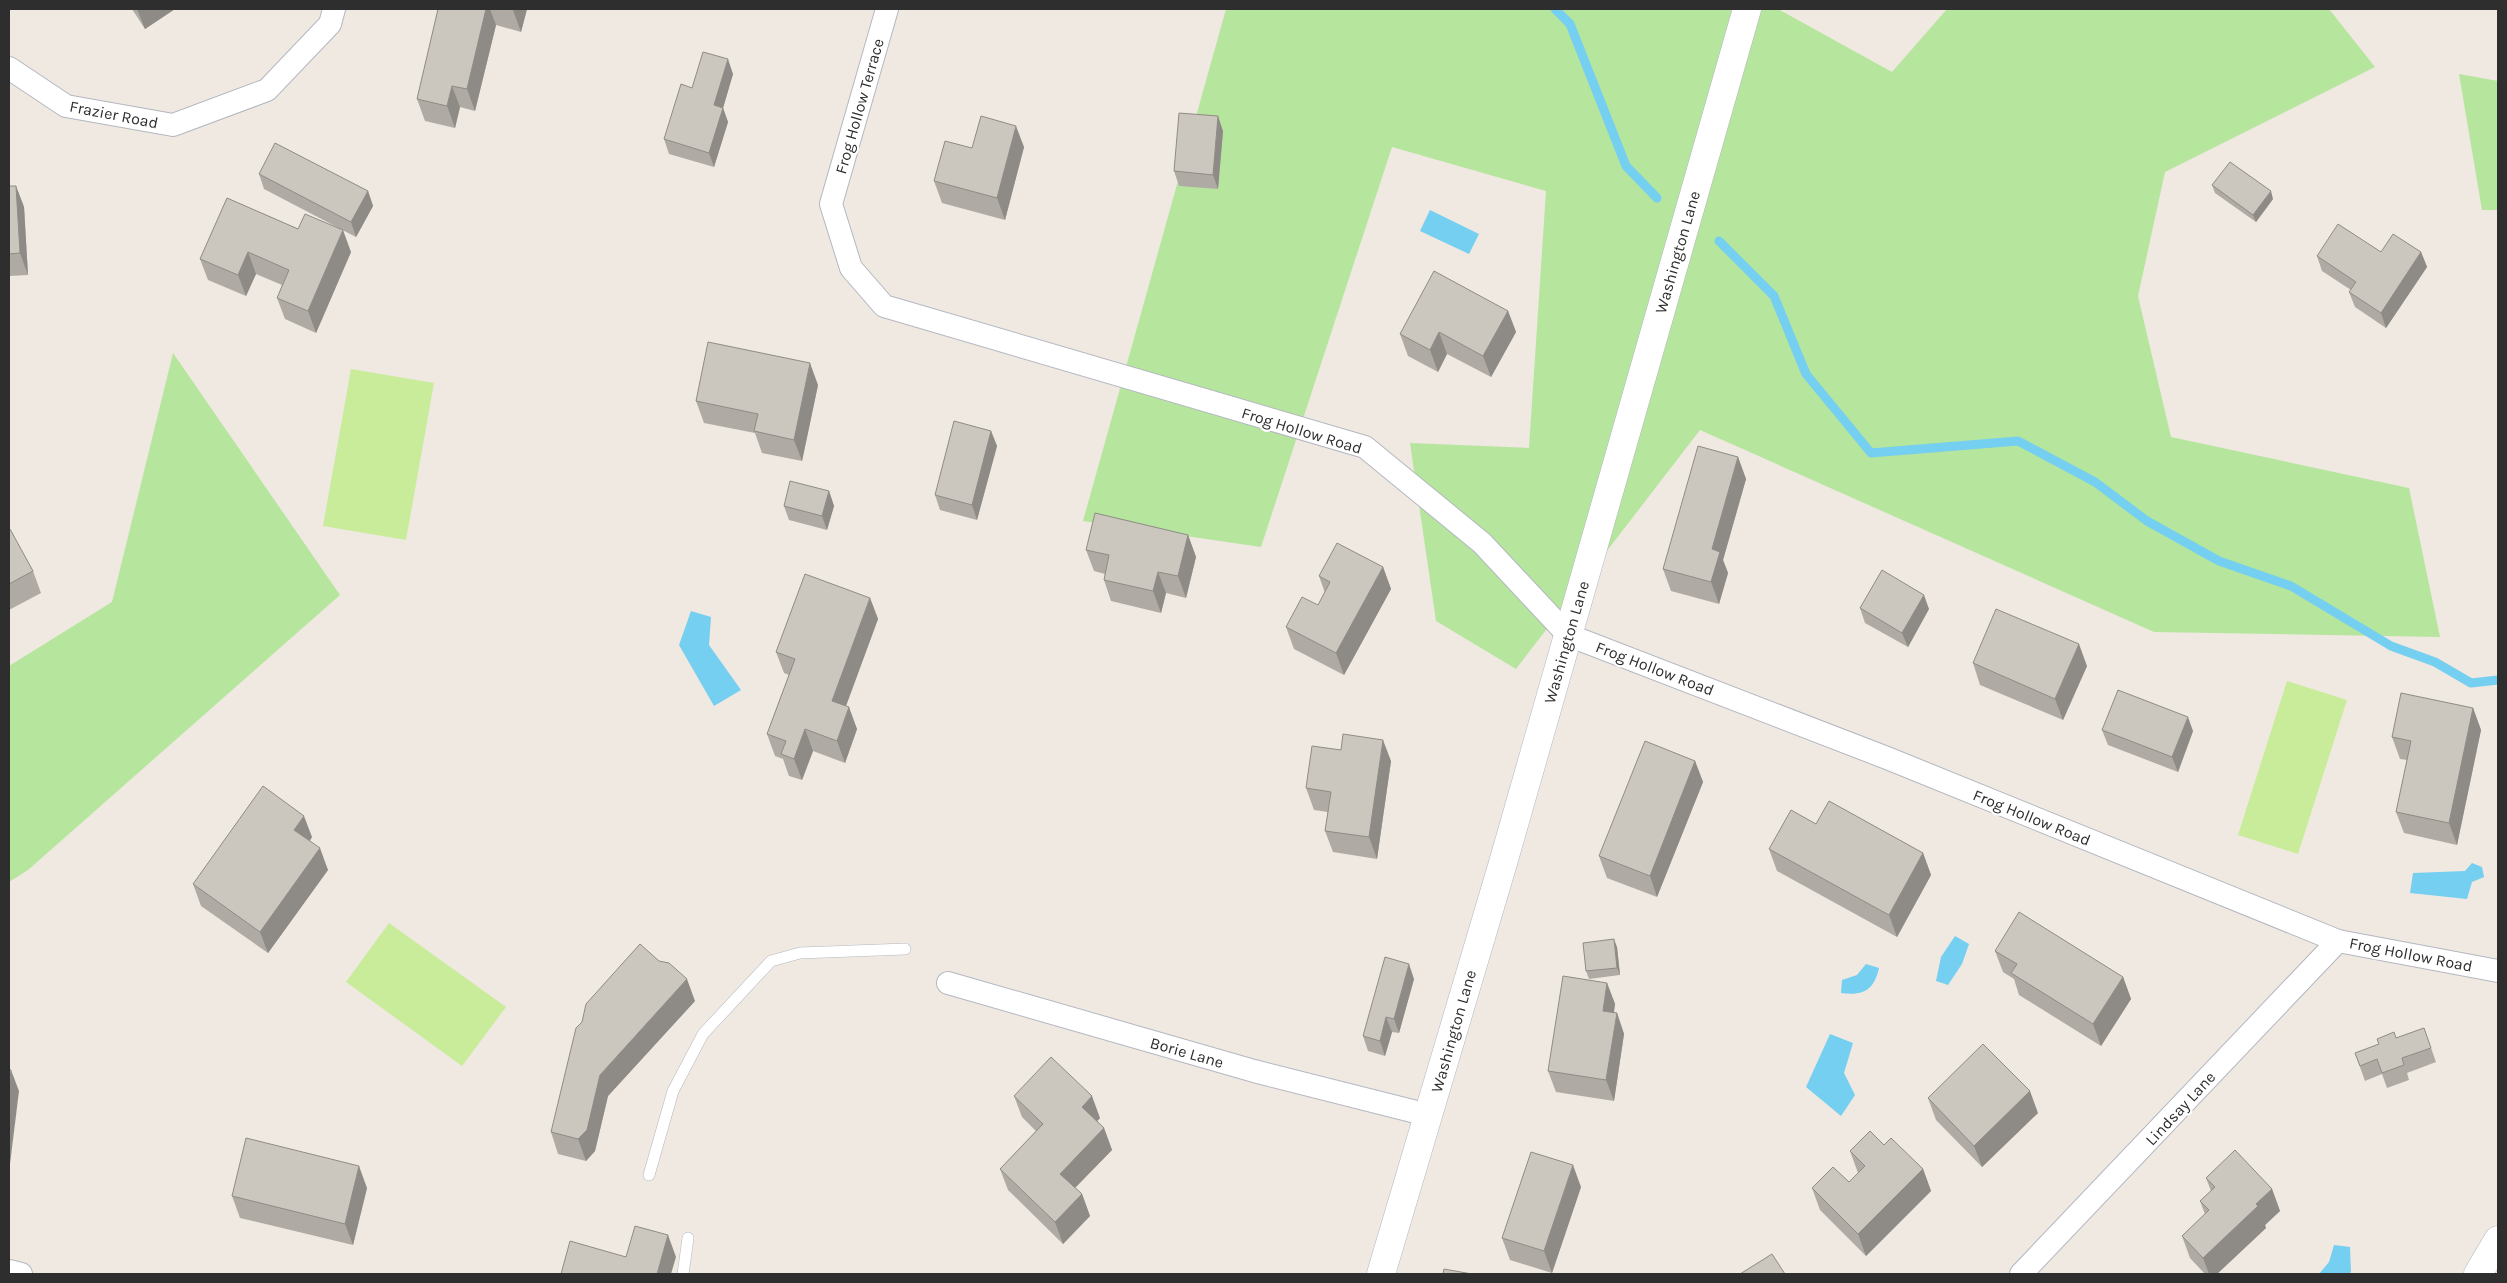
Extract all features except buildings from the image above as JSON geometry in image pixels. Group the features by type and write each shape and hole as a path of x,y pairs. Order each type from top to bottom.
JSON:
{"main road":[{"name":"Washington Lane","path":"1382,1274 1568,635 1747,9"},
{"path":"2478,1274 2498,1240"}],"street":[{"name":"Frazier Road","path":"9,68 66,106 173,125 267,90 330,24 334,9"},
{"name":"Frog Hollow Terrace","path":"830,204 887,9"},
{"name":"Frog Hollow Road","path":"830,204 851,268 884,306 1365,447 1482,543 1568,635 1887,758 2338,941 2498,971"},
{"name":"Lindsay Lane","path":"2022,1274 2338,941"},
{"name":"Borie Lane","path":"948,983 1254,1071 1428,1115"},
{"path":"9,1271 22,1274"}],"lane":[{"path":"648,1175 672,1091 703,1034 771,961 800,954 905,949"},
{"path":"683,1274 688,1238"}],"green space":[{"path":"1226,9 1778,9 1892,72 1947,9 2329,9 2375,67 2165,172 2138,296 2171,437 2409,488 2440,637 2154,632 1700,430 1516,669 1436,621 1410,443 1529,448 1546,191 1392,147 1261,547 1083,521"},
{"path":"2459,74 2498,81 2498,210 2482,210"},
{"path":"173,353 340,595 28,870 9,882 9,666 112,602"},
{"path":"351,369 434,383 406,540 323,526"},
{"path":"2287,681 2347,700 2298,854 2238,835"},
{"path":"389,923 506,1007 462,1066 346,982"}],"water":[{"path":"1430,210 1479,234 1469,254 1420,231"},
{"path":"691,611 711,617 709,645 741,690 714,706 679,645"},
{"path":"2472,863 2482,867 2484,877 2472,882 2467,899 2410,893 2413,873 2465,871"},
{"path":"1955,936 1969,944 1962,964 1948,985 1936,981 1941,957"},
{"path":"1866,964 1879,968 1871,986 1862,992 1841,993 1842,980 1857,975"},
{"path":"1830,1034 1853,1043 1844,1073 1855,1095 1841,1116 1806,1087"},
{"path":"2334,1245 2350,1247 2351,1272 2349,1274 2319,1274 2329,1262"}],"waterway":[{"path":"1555,9 1570,24 1626,166 1657,198"},
{"path":"1719,241 1774,296 1806,374 1871,453 2018,441 2095,482 2147,521 2219,561 2291,586 2391,646 2435,662 2471,683 2498,680"}]}
